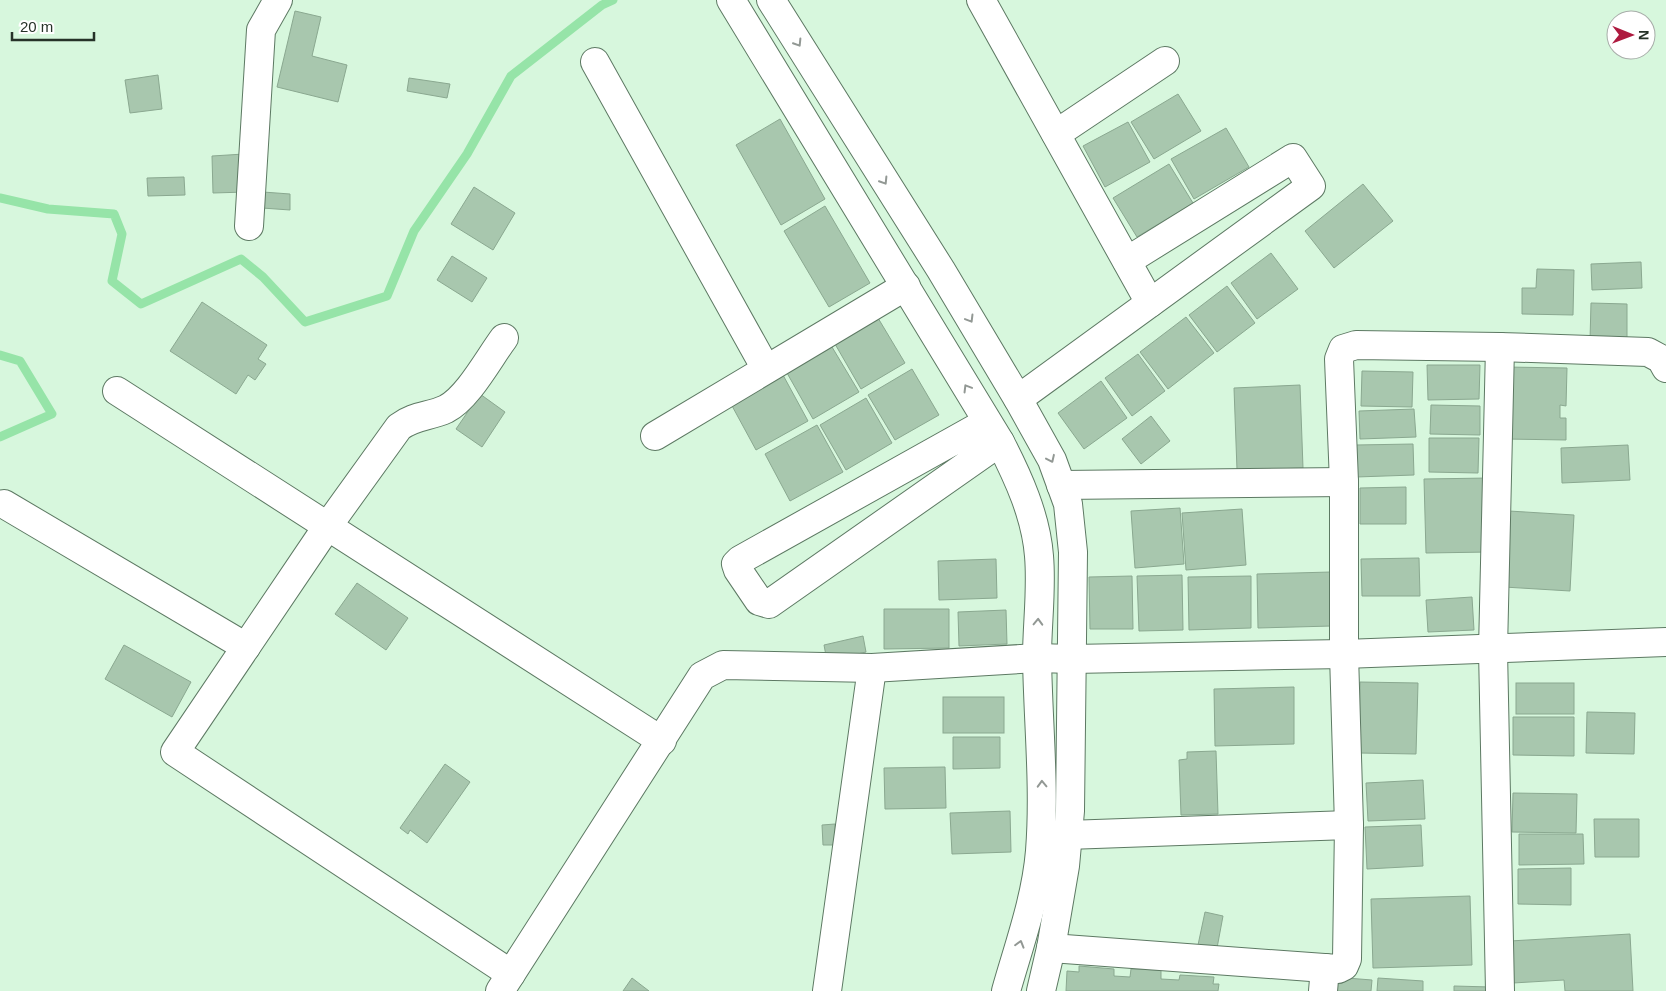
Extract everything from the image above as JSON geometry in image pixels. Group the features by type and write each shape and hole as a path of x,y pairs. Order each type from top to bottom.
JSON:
{"street":[{"path":"248,226 260,30 278,0"},
{"path":"981,0 1150,302"},
{"path":"772,1 941,270 1018,398 1052,460 1068,504 1073,552 1068,835 1065,866 1051,948 1041,991"},
{"path":"736,10 994,432 1017,475 1027,504 1039,555 1037,658 1042,812 1040,853 1033,898 1006,991"},
{"path":"1056,134 1165,60"},
{"path":"595,62 766,369"},
{"path":"1018,398 1310,186 1293,158 1127,261"},
{"path":"655,436 906,286"},
{"path":"504,338 457,402 445,410 410,419 399,427 327,527 175,752 506,983 702,676 723,665 872,668 1037,658 1344,654 1493,650 1666,642"},
{"path":"1051,948 1324,980 1344,966 1347,958 1349,826 1344,654 1344,482 1339,359 1343,349 1356,345 1648,352 1660,359 1666,368"},
{"path":"1500,347 1493,650 1500,991"},
{"path":"117,391 662,741"},
{"path":"994,432 769,604 760,601 738,570 736,564 740,560 994,432"},
{"path":"1061,484 1344,482"},
{"path":"4,504 246,647"},
{"path":"827,991 872,668"},
{"path":"1068,835 1349,826"}],"building":[{"path":"295,11 321,17 312,56 347,65 338,102 277,87"},
{"path":"158,75 162,109 130,113 125,80"},
{"path":"409,78 450,84 447,98 407,91"},
{"path":"1178,94 1201,131 1154,159 1131,122"},
{"path":"780,119 825,199 781,225 736,145"},
{"path":"1128,122 1150,162 1105,187 1083,146"},
{"path":"1226,128 1249,167 1194,199 1171,159"},
{"path":"244,154 246,192 213,193 212,156"},
{"path":"1169,164 1193,203 1137,237 1113,198"},
{"path":"184,177 185,195 148,196 147,178"},
{"path":"1363,184 1393,221 1334,268 1305,231"},
{"path":"474,187 515,213 493,250 451,224"},
{"path":"263,192 290,194 290,210 262,208"},
{"path":"825,206 870,283 829,307 784,231"},
{"path":"1271,253 1298,289 1257,319 1231,283"},
{"path":"452,256 487,278 472,302 437,280"},
{"path":"1641,262 1642,288 1592,290 1591,264"},
{"path":"1537,269 1574,270 1573,315 1522,314 1522,288 1536,288"},
{"path":"1227,286 1255,323 1217,352 1189,315"},
{"path":"202,302 267,345 258,359 266,364 255,380 248,375 236,394 170,351"},
{"path":"1591,303 1627,304 1627,340 1590,340"},
{"path":"1186,317 1214,353 1168,389 1140,352"},
{"path":"878,318 905,363 861,389 835,344"},
{"path":"832,347 859,392 813,419 787,373"},
{"path":"1138,354 1165,391 1132,416 1105,378"},
{"path":"1427,365 1480,365 1479,399 1428,400"},
{"path":"1506,367 1567,368 1566,406 1560,405 1560,418 1566,418 1566,440 1505,439"},
{"path":"912,369 939,415 895,440 868,395"},
{"path":"1362,371 1413,372 1412,407 1361,406"},
{"path":"783,375 808,421 756,450 731,404"},
{"path":"1101,381 1127,418 1084,449 1058,413"},
{"path":"1300,385 1303,468 1237,470 1234,388"},
{"path":"480,394 505,412 482,447 456,429"},
{"path":"866,398 892,443 846,470 820,425"},
{"path":"1431,405 1480,406 1480,435 1430,434"},
{"path":"1414,409 1416,437 1360,439 1359,411"},
{"path":"1151,416 1170,441 1141,464 1122,439"},
{"path":"817,425 843,472 790,501 765,454"},
{"path":"1429,438 1479,438 1478,473 1429,472"},
{"path":"1413,444 1414,475 1356,477 1356,445"},
{"path":"1628,445 1630,480 1562,483 1561,448"},
{"path":"1489,478 1490,552 1426,553 1424,479"},
{"path":"1406,487 1406,524 1360,524 1360,488"},
{"path":"1180,508 1184,564 1135,568 1131,511"},
{"path":"1242,509 1246,565 1186,570 1182,513"},
{"path":"1509,511 1574,515 1570,591 1504,587"},
{"path":"1419,558 1420,596 1362,596 1361,559"},
{"path":"996,559 997,598 939,600 938,561"},
{"path":"1331,572 1332,626 1258,628 1257,574"},
{"path":"1182,575 1183,630 1139,631 1137,576"},
{"path":"1132,576 1133,629 1090,629 1089,577"},
{"path":"1251,576 1251,628 1189,630 1188,577"},
{"path":"357,583 408,618 386,650 335,614"},
{"path":"1472,597 1474,630 1428,632 1426,600"},
{"path":"884,609 949,609 949,648 884,649"},
{"path":"1006,610 1007,644 959,646 958,612"},
{"path":"863,636 866,652 827,661 824,645"},
{"path":"124,645 191,682 172,717 105,679"},
{"path":"1360,682 1418,683 1416,754 1359,753"},
{"path":"1516,683 1574,683 1574,714 1516,714"},
{"path":"1294,687 1294,744 1215,746 1214,689"},
{"path":"943,697 1004,697 1004,733 943,733"},
{"path":"1587,712 1635,713 1634,754 1586,753"},
{"path":"1513,717 1574,717 1574,756 1513,755"},
{"path":"953,737 1000,737 1000,768 953,769"},
{"path":"1216,751 1218,814 1181,815 1179,760 1187,759 1187,752"},
{"path":"445,764 470,782 427,843 410,830 408,834 400,828"},
{"path":"945,767 946,808 885,809 884,768"},
{"path":"1423,780 1425,819 1368,821 1366,783"},
{"path":"1513,793 1577,794 1576,833 1512,832"},
{"path":"1010,811 1011,852 952,854 950,813"},
{"path":"1594,819 1639,819 1639,857 1595,857"},
{"path":"835,824 835,845 823,845 822,825"},
{"path":"1421,825 1423,866 1367,869 1365,827"},
{"path":"1519,834 1583,834 1584,864 1519,865"},
{"path":"1571,868 1571,905 1518,904 1518,869"},
{"path":"1470,896 1472,965 1373,968 1371,899"},
{"path":"1205,912 1223,916 1217,948 1198,945"},
{"path":"1630,934 1633,991 1565,991 1564,980 1513,983 1510,941"},
{"path":"1079,966 1114,969 1114,976 1130,977 1131,969 1161,970 1161,979 1179,980 1180,975 1214,977 1213,984 1219,984 1218,991 1066,991 1067,971 1079,972"},
{"path":"1334,977 1372,980 1371,991 1333,991"},
{"path":"632,978 649,991 623,991"},
{"path":"1378,978 1423,981 1423,991 1377,991"},
{"path":"1454,986 1491,987 1490,991 1454,991"}],"waterway":[{"path":"0,198 48,209 114,214 122,234 112,281 141,304 241,259 263,277 305,322 387,296 414,231 467,154 511,76 602,5 613,0"},
{"path":"0,355 20,361 52,414 0,437"}]}
